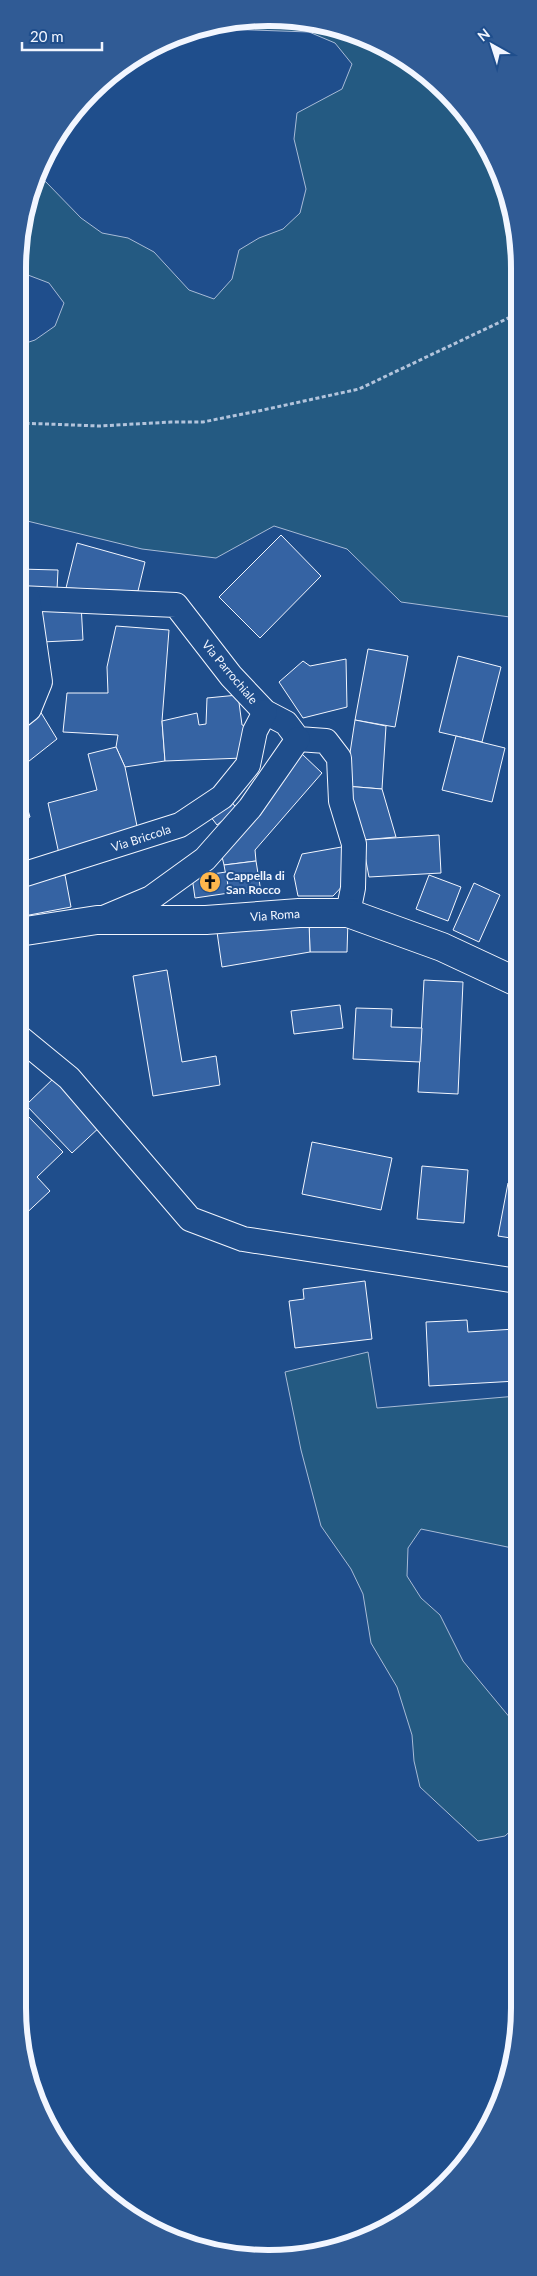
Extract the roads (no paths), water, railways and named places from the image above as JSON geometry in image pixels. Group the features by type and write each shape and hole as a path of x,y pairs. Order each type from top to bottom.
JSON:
{"street":[{"name":"Via Parrochiale","path":"26,598 176,605 231,676 265,712 286,723 298,739"},
{"path":"26,608 40,682 29,709 26,711"},
{"name":"Via Briccola","path":"26,874 180,825 222,797 248,765 255,731 265,712"},
{"path":"97,920 151,898 205,859 250,808 298,739 326,741 339,758 341,801 354,844 353,888 348,913"},
{"name":"Via Roma","path":"26,931 97,920 206,920 299,913 348,913 442,947 511,979"},
{"path":"26,1043 69,1078 190,1219 243,1239 511,1280"}],"place":[{"name":"Cappella di San Rocco","path":"210,882"}]}
